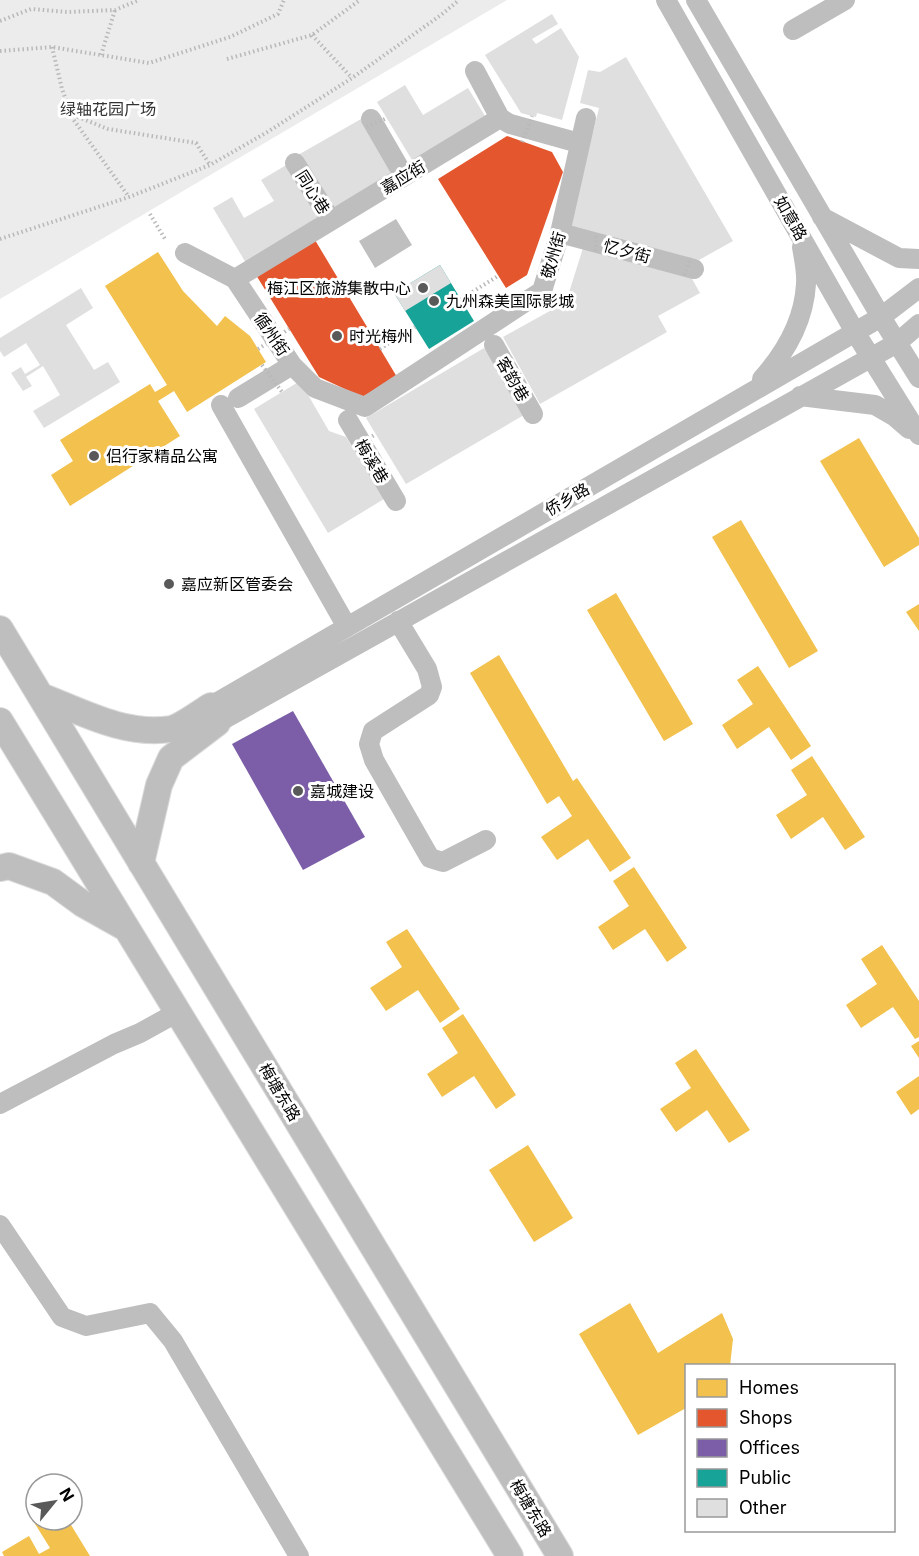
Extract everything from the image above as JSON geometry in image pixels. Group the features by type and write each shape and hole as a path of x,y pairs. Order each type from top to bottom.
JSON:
{"main road":[{"name":"梅塘东路","path":"1,628 560,1556"},
{"path":"41,696 113,725 131,728 172,729 214,714"},
{"path":"141,862 159,785 171,758 214,714"},
{"path":"0,721 510,1556"},
{"path":"0,868 9,866 53,882 83,904 127,928"}],"street":[{"name":"如意路","path":"666,0 855,332 919,436"},
{"name":"如意路","path":"696,0 919,378"},
{"path":"793,30 845,0"},
{"path":"475,70 500,118 510,124 579,142"},
{"name":"嘉应街","path":"235,279 500,118"},
{"name":"敬州街","path":"365,407 542,291 560,232 586,118"},
{"path":"375,122 404,176"},
{"name":"同心巷","path":"298,168 331,220"},
{"path":"822,217 899,258 919,259"},
{"name":"忆夕街","path":"560,232 690,267"},
{"path":"752,391 785,351 804,302 807,281 801,235"},
{"name":"循州街","path":"185,253 235,279 292,365 315,388 365,407"},
{"name":"侨乡路","path":"214,714 347,627 881,317 919,288"},
{"name":"侨乡路","path":"214,714 398,621 897,343 919,324"},
{"name":"客韵巷","path":"494,345 533,414"},
{"path":"292,365 230,401 347,627"},
{"path":"800,396 875,405 894,416 919,436"},
{"name":"梅溪巷","path":"348,420 396,501"},
{"path":"398,621 427,669 432,687 429,695 373,731 369,744 374,760 430,858 443,862 486,840"},
{"path":"0,1104 178,1012"},
{"path":"0,1225 62,1317 86,1326 150,1312 173,1341 299,1556"}],"path":[{"path":"0,21 32,9 68,12 115,10 139,0"},
{"path":"0,51 52,47 149,63 230,38 278,14 284,0"},
{"path":"226,59 312,35 360,0"},
{"path":"0,238 129,197 210,165 269,131 352,78 459,0"},
{"path":"101,55 115,10"},
{"path":"312,35 352,78"},
{"path":"52,47 73,119 129,197"},
{"path":"67,103 78,117 108,129 196,143 210,165"},
{"path":"522,142 532,116"},
{"path":"150,214 165,239"},
{"path":"596,234 596,251"},
{"path":"461,299 498,276"},
{"path":"380,349 415,327"},
{"path":"258,349 290,329"},
{"path":"497,369 514,358"},
{"path":"262,365 282,392"},
{"path":"353,448 376,434"}],"green space":[{"name":"绿轴花园广场","path":"0,0 507,0 0,299"}],"shaded area":[{"path":"396,219 412,245 375,268 359,241"}],"building: Homes":[{"path":"158,252 183,291 217,326 225,316 250,336 266,362 187,412 174,391 158,401 180,436 70,506 51,475 73,461 60,440 150,384 155,392 167,385 105,286"},
{"path":"859,438 919,538 919,545 884,567 820,461"},
{"path":"741,520 818,651 789,668 712,537"},
{"path":"616,593 693,724 664,741 587,610"},
{"path":"919,604 919,631 906,612"},
{"path":"499,655 573,781 577,778 631,858 610,872 588,839 557,860 541,837 572,816 559,796 547,804 470,673"},
{"path":"758,666 811,746 791,760 769,727 737,749 722,725 753,704 737,680"},
{"path":"812,756 865,837 845,850 823,817 791,839 776,815 807,795 791,770"},
{"path":"634,867 687,948 667,962 645,929 613,950 598,927 629,906 613,881"},
{"path":"407,929 460,1009 440,1023 418,990 386,1011 370,988 402,967 386,942"},
{"path":"882,945 919,1001 919,1037 915,1039 893,1007 861,1028 846,1005 877,984 861,959"},
{"path":"463,1014 516,1095 496,1109 474,1076 442,1097 427,1074 458,1053 442,1028"},
{"path":"919,1041 919,1058 911,1046"},
{"path":"696,1049 750,1130 729,1143 707,1110 676,1132 660,1109 691,1088 675,1063"},
{"path":"919,1076 919,1109 911,1115 896,1092"},
{"path":"528,1145 573,1218 534,1242 489,1170"},
{"path":"630,1303 658,1353 722,1313 733,1339 730,1364 685,1364 685,1409 638,1435 579,1334"},
{"path":"40,1532 75,1532 90,1556 4,1556 2,1552 29,1536 39,1554 50,1548"}],"building: Shops":[{"path":"507,136 552,152 563,172 527,275 506,288 438,179"},
{"path":"315,240 397,377 362,397 319,377 256,275"}],"building: Offices":[{"name":"嘉城建设","path":"293,711 365,837 303,870 232,744"}],"building: Public":[{"path":"440,265 474,321 429,349 394,293"}],"building: Other":[{"path":"552,14 558,24 532,39 536,44 561,28 579,57 562,120 537,113 536,117 521,113 485,55"},
{"path":"626,57 733,241 699,260 569,228 599,108 580,103 588,70 600,72"},
{"path":"405,85 423,115 468,88 485,116 412,160 377,102"},
{"path":"361,119 395,177 331,214 298,155"},
{"path":"288,164 320,219 246,263 213,208 232,197 244,218 274,201 261,180"},
{"path":"583,248 691,277 700,293 658,316 667,332 540,404 503,337 566,302"},
{"name":"梅江区旅游集散中心","path":"440,265 451,283 405,311 394,293"},
{"path":"81,288 93,308 66,325 94,370 108,362 120,382 44,428 33,411 60,395 43,366 26,377 32,386 23,391 11,373 21,367 25,374 40,365 26,343 4,357 0,351 0,338"},
{"path":"484,348 524,415 406,484 366,418"},
{"path":"300,381 329,431 346,437 384,499 328,533 254,409"}],"place":[{"name":"梅江区旅游集散中心","path":"423,288"},
{"name":"九州森美国际影城","path":"434,301"},
{"name":"时光梅州","path":"337,336"},
{"name":"侣行家精品公寓","path":"94,456"},
{"name":"嘉应新区管委会","path":"169,584"},
{"name":"嘉城建设","path":"298,791"}]}
